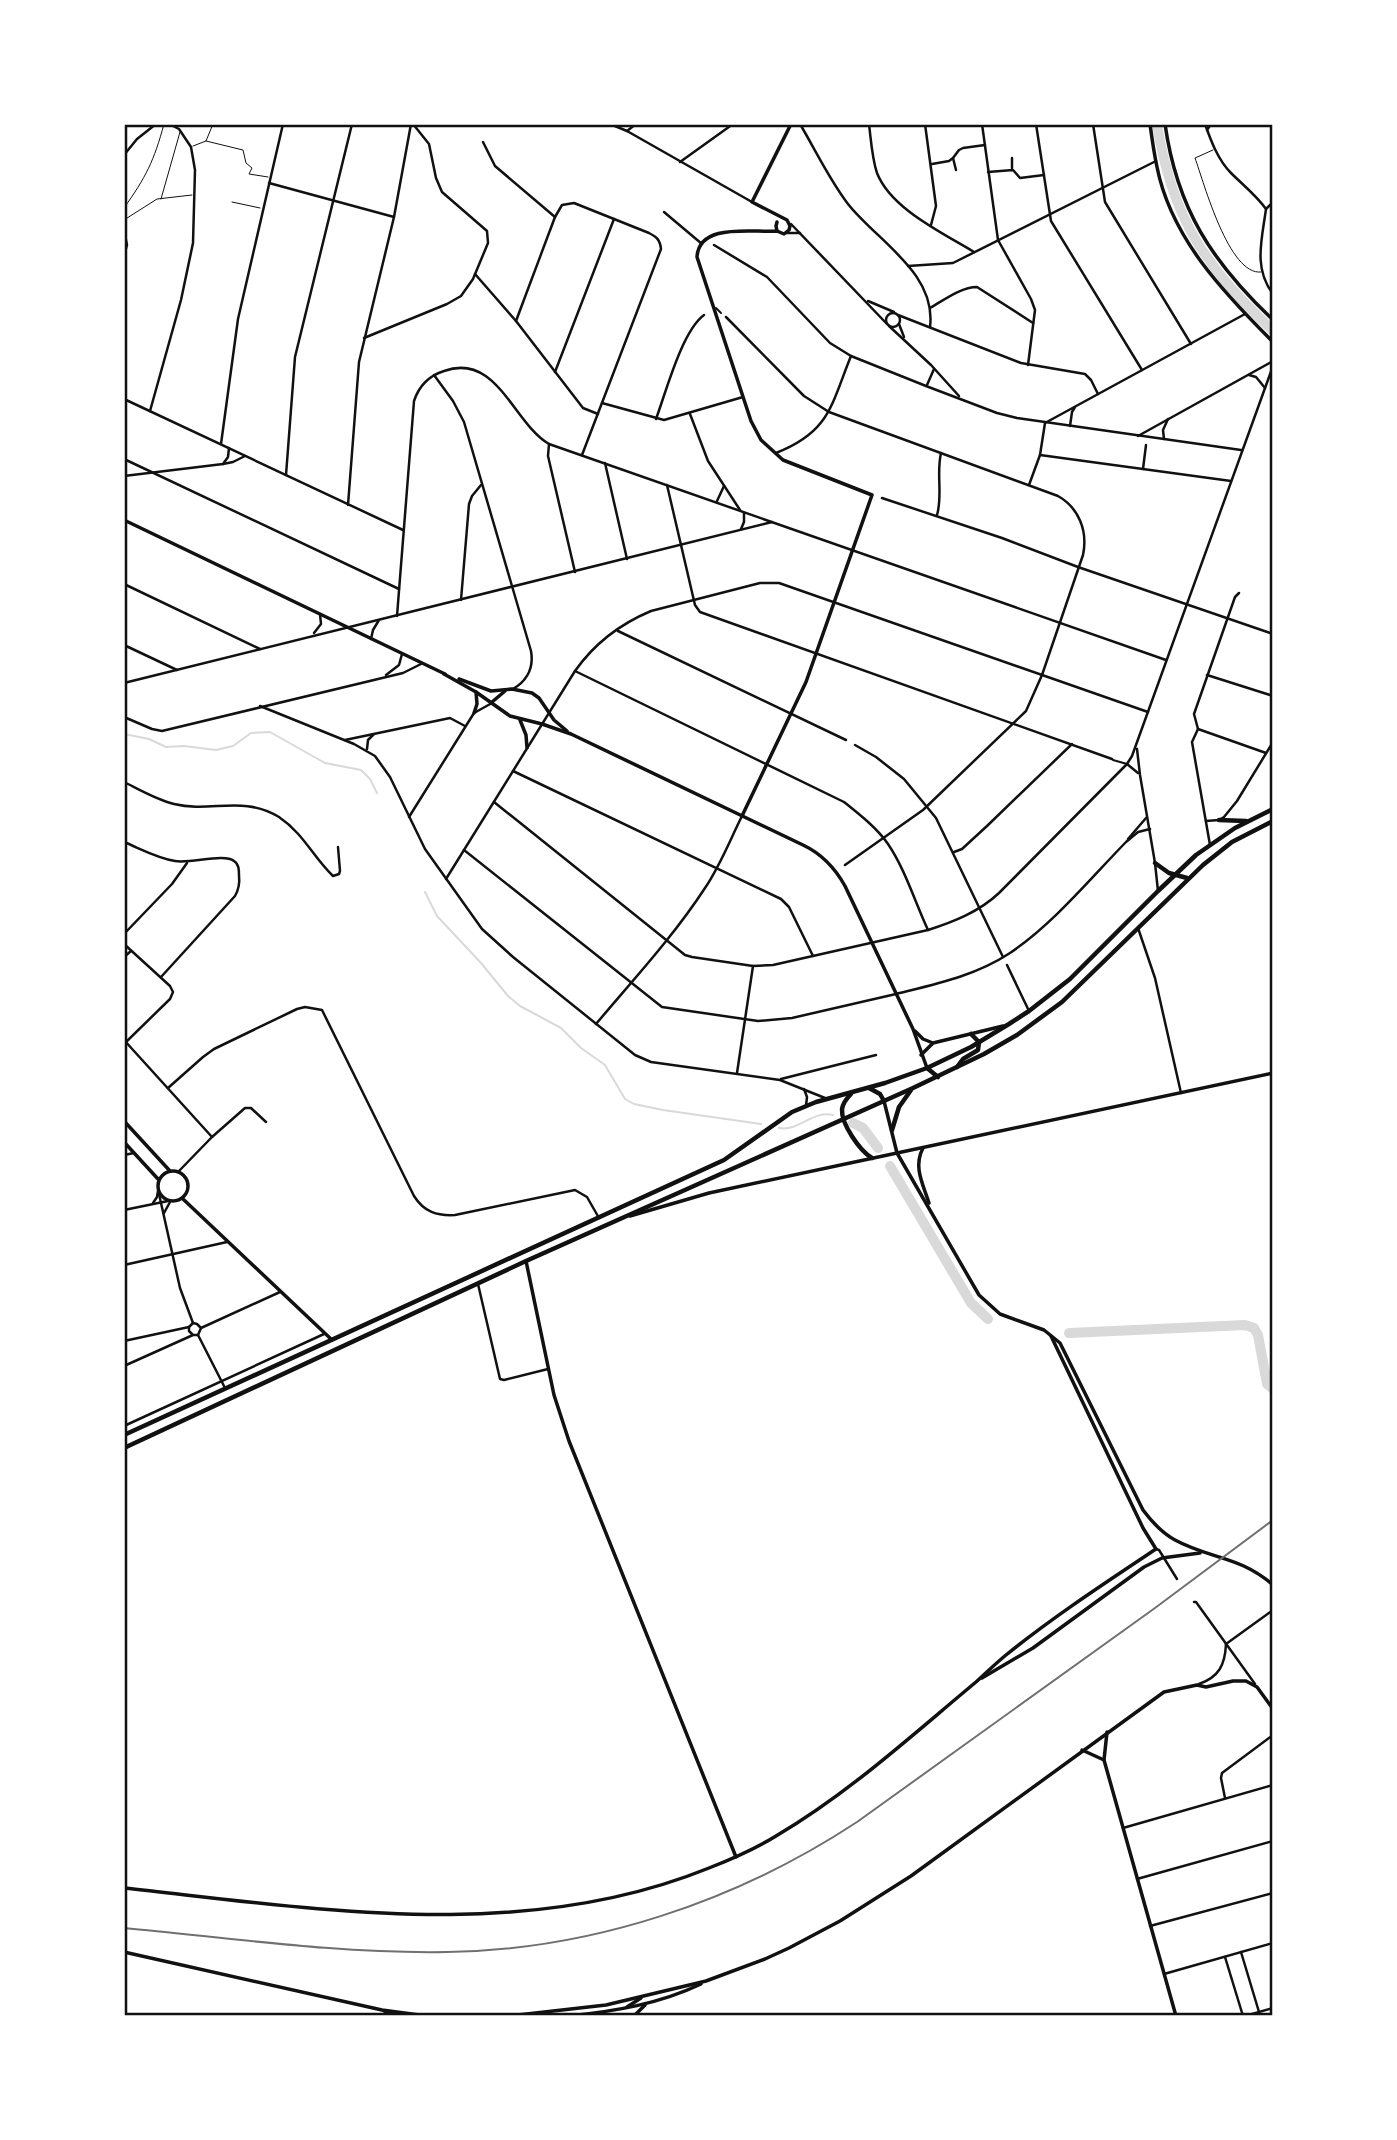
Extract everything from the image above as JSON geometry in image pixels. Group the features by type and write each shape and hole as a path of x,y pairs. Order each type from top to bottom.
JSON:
{"highway":[{"path":"124,1435 724,1160 785,1116 806,1106 927,1068 979,1042 1029,1012 1070,979 1174,875 1210,845 1247,821 1273,809"},
{"path":"1219,820 1247,821"},
{"path":"124,1448 526,1261 937,1077 1017,1035 1062,1002 1188,878 1232,842 1273,821"},
{"path":"1156,863 1174,875 1188,878"},
{"path":"956,1068 963,1059 976,1053 979,1047 979,1042 971,1034"},
{"path":"927,1068 937,1077"},
{"path":"869,1087 880,1094 884,1101"},
{"path":"892,1130 899,1107 913,1088"},
{"path":"854,1091 845,1101 842,1110 844,1118 860,1148 872,1158"},
{"path":"331,1340 341,1349"}],"main road":[{"path":"742,816 817,654 872,495 795,465 774,453 761,440 743,397 697,257 702,244 713,234 777,230 786,233 790,228 787,221 752,202 792,124"},
{"path":"1150,124 1156,161 1169,204 1192,249 1245,314 1273,342"},
{"path":"1165,124 1174,174 1191,217 1215,256 1273,320"},
{"path":"772,212 777,216 777,230"},
{"path":"777,222 787,221"},
{"path":"124,520 444,674 476,692 506,714 571,734 808,847 827,861 845,886 914,1029 927,1068"},
{"path":"444,674 486,690 527,691 536,695 554,720 571,734"},
{"path":"492,703 510,690"},
{"path":"474,713 477,704 476,692"},
{"path":"520,720 526,735 527,748"},
{"path":"921,1055 933,1043 1009,1024"},
{"path":"914,1029 923,1039 933,1043"},
{"path":"625,1218 709,1194 1273,1073"},
{"path":"884,1101 897,1153 973,1287 986,1303 1007,1318 1038,1327 1060,1343 1143,1510 1166,1534 1203,1552 1253,1569 1273,1585"},
{"path":"124,1121 170,1171 184,1175 188,1192 183,1199 169,1201 159,1192 159,1180 124,1142"},
{"path":"923,1148 918,1159 918,1170 930,1209"},
{"path":"159,1180 170,1171"},
{"path":"183,1199 331,1340"},
{"path":"526,1261 554,1395 569,1441 736,1857"},
{"path":"124,1888 302,1907 389,1913 456,1916 503,1913 615,1898 681,1879 736,1857 773,1838 862,1778 1006,1655 1156,1549 1143,1528 1051,1336"},
{"path":"977,1681 1045,1640 1144,1567 1162,1558 1203,1552"},
{"path":"569,2016 645,2005 678,1995 789,1948 911,1876 1159,1695 1197,1685 1206,1687 1246,1681 1257,1687 1273,1709"},
{"path":"1107,1732 1104,1760 1176,2016"},
{"path":"1083,1750 1104,1760"},
{"path":"124,1952 382,2010 427,2016"},
{"path":"509,2016 606,2005 706,1981"},
{"path":"606,2005 624,2009 646,1995"},
{"path":"634,2016 645,2005"},
{"path":"382,2010 394,2016"}],"street":[{"path":"124,155 136,139 156,124"},
{"path":"150,411 194,243 195,170 191,147 180,130 167,124"},
{"path":"221,444 238,319 283,124"},
{"path":"286,475 295,357 352,124"},
{"path":"348,505 358,367 394,217 412,124"},
{"path":"364,338 461,296 475,274 488,243 489,234 442,192 436,178 429,144 412,124"},
{"path":"610,124 752,202"},
{"path":"627,131 636,124"},
{"path":"680,162 733,124"},
{"path":"800,124 850,206 908,265 930,308 930,327"},
{"path":"869,124 878,177 897,201 974,252"},
{"path":"925,124 936,206 931,225"},
{"path":"982,124 998,240 1035,310 1028,365"},
{"path":"1036,124 1049,214 1053,225 1142,370"},
{"path":"1093,124 1105,202 1191,344"},
{"path":"1205,124 1215,149 1230,172 1266,209"},
{"path":"1207,130 1211,124"},
{"path":"483,142 495,166 555,217"},
{"path":"930,165 953,158 963,148 985,145"},
{"path":"953,158 956,170"},
{"path":"1012,158 1013,170 1020,178 1044,176"},
{"path":"908,265 949,265 1156,161"},
{"path":"988,172 1013,170"},
{"path":"269,183 394,217"},
{"path":"1273,202 1266,209 1260,254 1261,272 1273,294"},
{"path":"516,321 562,205 574,203 658,239 661,249 582,455"},
{"path":"664,212 702,244"},
{"path":"555,372 614,219"},
{"path":"787,221 961,398"},
{"path":"124,230 127,246 124,256"},
{"path":"786,233 801,233"},
{"path":"714,245 767,277 830,343 851,356 926,386 1007,416 1242,450"},
{"path":"475,274 516,321 583,408 598,414"},
{"path":"930,308 972,286 982,289 1033,323"},
{"path":"865,299 909,320 1028,365 1082,373 1091,380 1098,394"},
{"path":"713,305 721,313"},
{"path":"897,314 905,340"},
{"path":"888,325 887,315 897,314"},
{"path":"1045,423 1245,314"},
{"path":"656,419 685,341 693,326 704,315"},
{"path":"726,317 804,396 829,412 1067,500 1079,515 1085,547 1029,706 927,806 845,865"},
{"path":"888,325 893,327 909,320"},
{"path":"774,453 812,435 829,412 851,356"},
{"path":"1138,436 1273,363"},
{"path":"494,802 692,957 768,966 928,930 979,908 994,897 1127,764 1137,745 1273,363"},
{"path":"397,615 414,401 421,386 434,375 463,367 489,377 535,434 550,444 1166,660"},
{"path":"926,386 934,369"},
{"path":"1249,374 1256,377 1265,388"},
{"path":"434,375 464,422 532,661 527,677 510,690"},
{"path":"602,403 656,419 672,419 743,397"},
{"path":"124,399 404,531"},
{"path":"1070,426 1072,412 1078,405"},
{"path":"690,414 703,451 742,512 744,522 740,531"},
{"path":"1164,439 1163,430 1168,419"},
{"path":"1029,485 1040,455 1045,423"},
{"path":"550,444 547,451 575,572"},
{"path":"1143,469 1146,445"},
{"path":"223,464 228,457 229,448"},
{"path":"937,516 940,505 938,468 941,453"},
{"path":"1040,455 1231,481"},
{"path":"124,476 223,464 245,456"},
{"path":"124,459 399,589"},
{"path":"605,463 627,559"},
{"path":"461,600 469,504 481,485"},
{"path":"667,485 695,605 700,612 1127,764 1140,775"},
{"path":"716,502 724,486"},
{"path":"882,498 1273,634"},
{"path":"124,683 772,523"},
{"path":"446,879 575,671 598,643 651,611 694,599 769,582 779,583 1148,712"},
{"path":"124,584 260,649"},
{"path":"1210,845 1192,742 1198,729 1194,713 1235,597 1240,593"},
{"path":"312,635 321,624 320,614"},
{"path":"371,639 379,620"},
{"path":"616,630 846,740"},
{"path":"124,645 177,670"},
{"path":"383,676 397,668 402,653"},
{"path":"124,717 162,731 403,673 422,663"},
{"path":"575,671 844,802 884,838 909,885 928,930"},
{"path":"1207,675 1273,696"},
{"path":"409,817 474,713 492,703"},
{"path":"260,706 345,740 375,756 390,777 425,849 474,920 496,944 640,1059 780,1080 827,1099"},
{"path":"345,740 450,718 465,726"},
{"path":"1198,729 1266,753"},
{"path":"367,751 368,740 374,734"},
{"path":"1206,821 1219,820 1226,814 1273,743"},
{"path":"954,852 962,849 1072,744"},
{"path":"855,745 876,757 904,779 936,818 1029,1012"},
{"path":"1137,745 1158,891"},
{"path":"513,771 786,902 813,956"},
{"path":"124,782 173,804 238,804 267,811 300,835 333,876 340,871 338,847"},
{"path":"1126,842 1147,815"},
{"path":"596,1025 667,940 703,891 742,816"},
{"path":"464,850 662,1007 767,1021 783,1020 957,979 1003,957 1040,929 1126,842 1138,832 1150,829"},
{"path":"124,842 162,858 187,863 234,860 238,867 240,885 234,896 161,977"},
{"path":"124,934 172,884 187,863"},
{"path":"1139,928 1154,978 1181,1093"},
{"path":"124,944 172,989 170,999 125,1041 212,1137"},
{"path":"124,957 131,951"},
{"path":"737,1074 753,965"},
{"path":"168,1088 214,1049 298,1009 322,1010 414,1196 423,1208 435,1214 455,1215 575,1190 587,1197 598,1218"},
{"path":"780,1080 876,1055"},
{"path":"804,1089 806,1106"},
{"path":"178,1172 245,1108 251,1108 266,1122"},
{"path":"124,1155 134,1153"},
{"path":"159,1192 180,1288 193,1323"},
{"path":"150,1205 159,1192"},
{"path":"124,1210 169,1201"},
{"path":"164,1216 169,1201"},
{"path":"124,1265 227,1242"},
{"path":"478,1284 500,1379 549,1368"},
{"path":"198,1335 201,1328 280,1292"},
{"path":"124,1341 189,1327 193,1323"},
{"path":"193,1323 199,1324 201,1328"},
{"path":"189,1327 192,1335"},
{"path":"124,1426 324,1334"},
{"path":"124,1366 192,1335 198,1335"},
{"path":"198,1335 225,1389"},
{"path":"1156,1549 1177,1579"},
{"path":"1194,1602 1257,1687"},
{"path":"1197,1685 1217,1675 1224,1660 1226,1644 1273,1610"},
{"path":"1225,1798 1222,1773 1273,1735"},
{"path":"1123,1828 1273,1785"},
{"path":"1138,1879 1273,1841"},
{"path":"1150,1926 1273,1893"},
{"path":"1164,1974 1273,1943"},
{"path":"1241,1952 1259,2012"},
{"path":"1225,1957 1244,2016 1273,2008"}],"lane":[{"path":"124,208 146,177 167,124"},
{"path":"206,141 213,124"},
{"path":"161,199 180,130"},
{"path":"191,147 206,141 243,150 246,163 252,168 249,174 270,178"},
{"path":"1215,149 1195,158 1229,248 1246,268 1261,272"},
{"path":"124,220 157,199 194,195"},
{"path":"232,202 262,209"}],"waterway":[{"path":"1157,124 1172,187 1195,239 1228,285 1273,331"},
{"path":"124,734 149,739 166,747 216,750 233,746 251,733 270,732 325,763 361,770 370,779 377,793"},
{"path":"425,892 437,916 508,996 520,1006 561,1028 581,1048 605,1065 625,1099 634,1104 663,1110 761,1124"},
{"path":"779,1128 793,1127 819,1115 833,1115"},
{"path":"853,1123 863,1128 878,1148"},
{"path":"890,1166 971,1303 988,1319"},
{"path":"1069,1333 1245,1325 1254,1328 1258,1335 1267,1384 1273,1389"}],"railway":[{"path":"124,1928 326,1948 447,1952 555,1942 609,1931 661,1916 763,1875 857,1822 1273,1520"}]}
